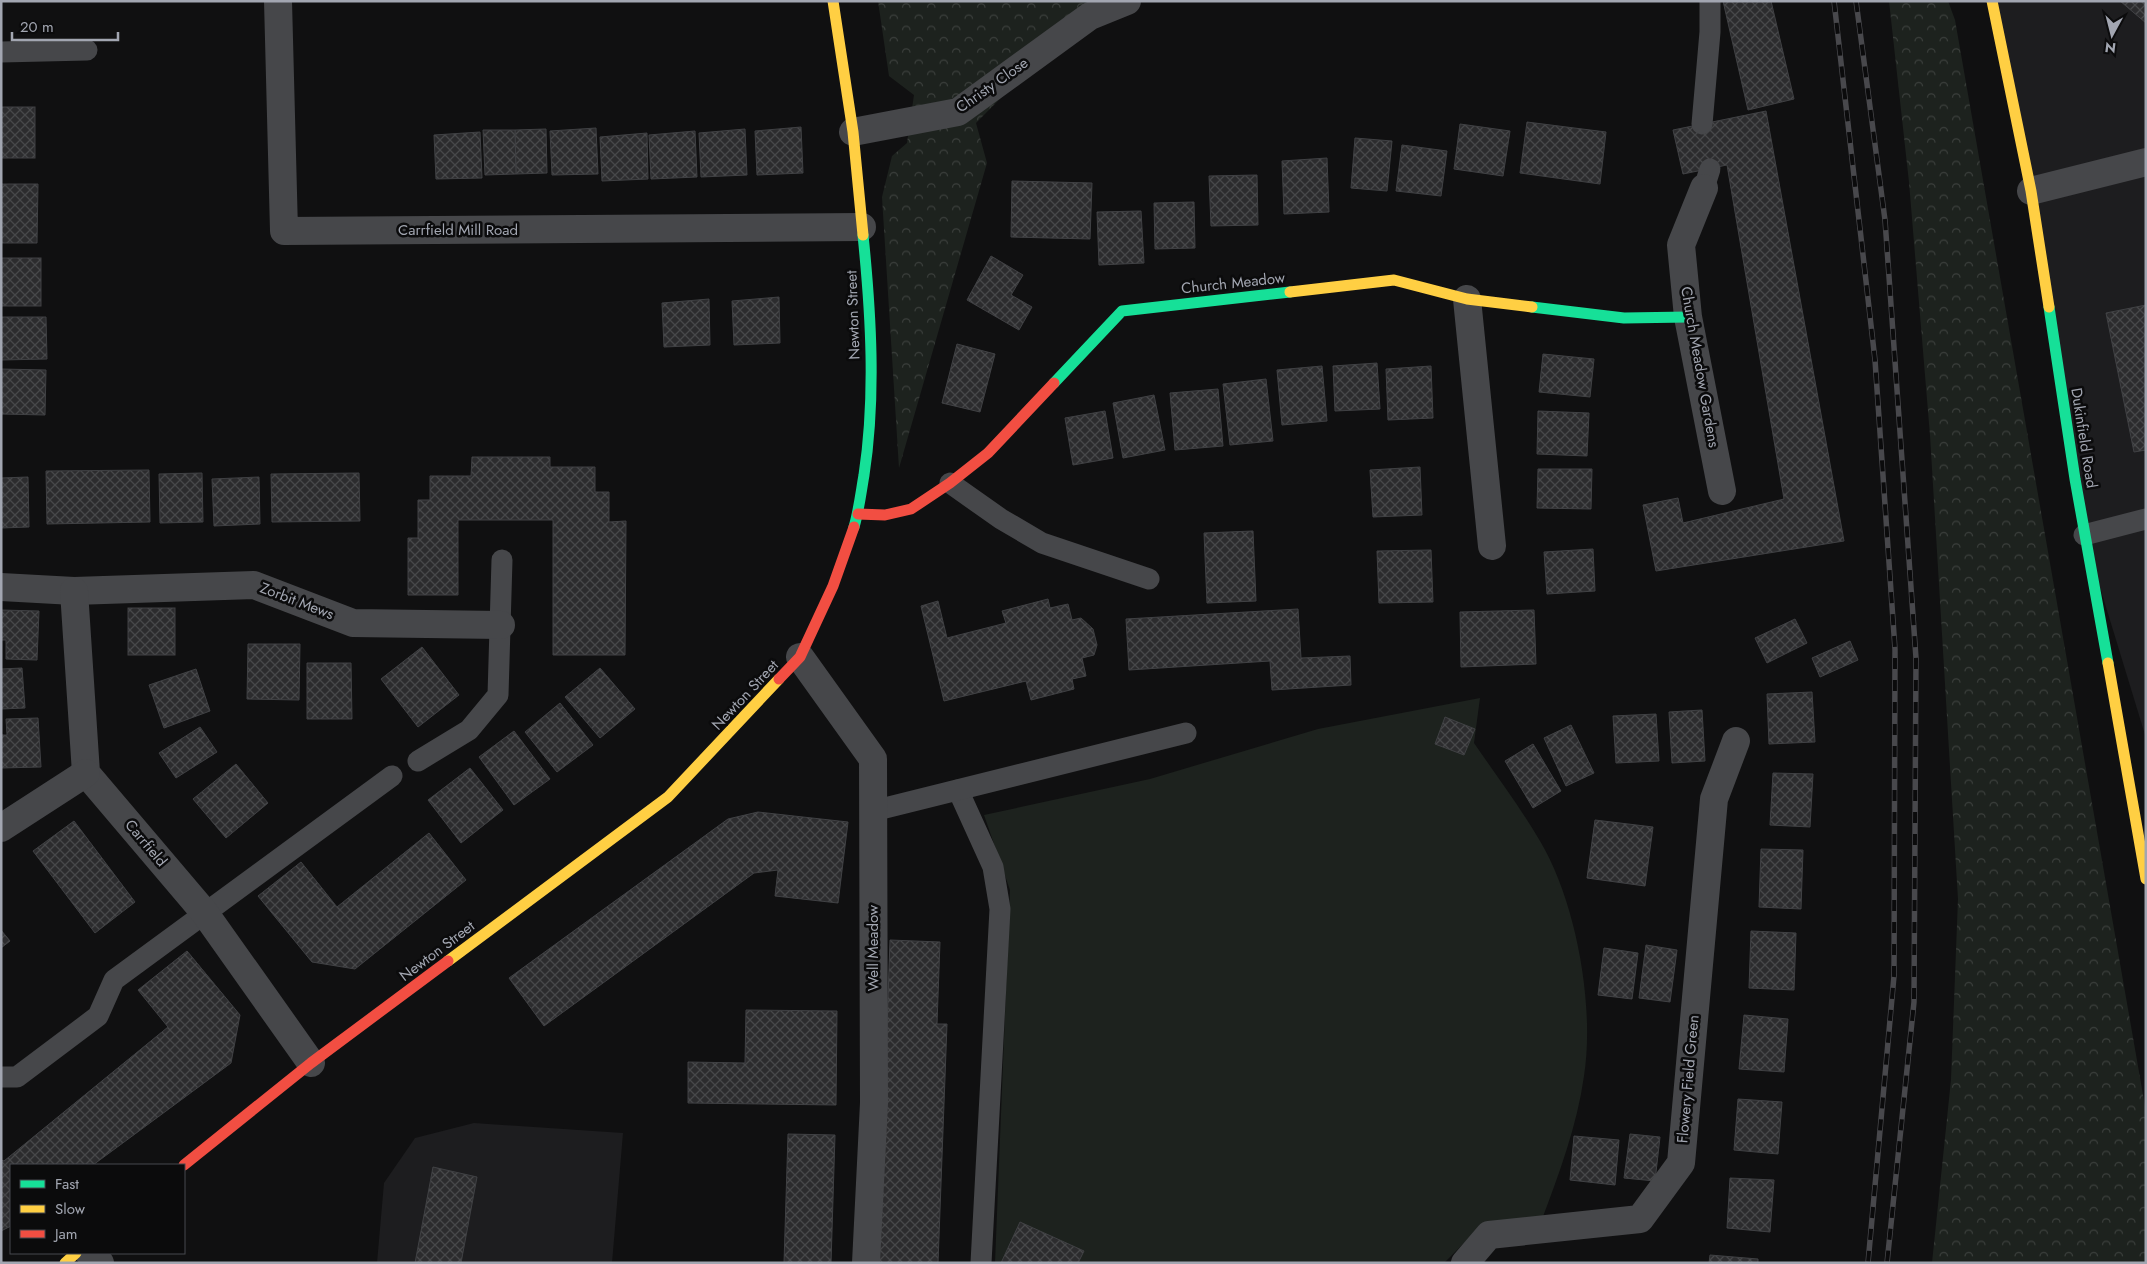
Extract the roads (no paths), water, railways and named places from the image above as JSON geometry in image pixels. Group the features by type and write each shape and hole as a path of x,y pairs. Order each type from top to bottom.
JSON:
{"main road":[{"name":"Newton Street","path":"185,1165 311,1063 668,797 800,656 833,586 858,514 870,436 870,306 853,132 833,1"},
{"name":"Dukinfield Road","path":"1992,1 2031,191 2084,535 2146,879"},
{"name":"Church Meadow","path":"858,514 886,515 911,510 950,483 988,453 1122,311 1394,280 1467,299 1624,318 1688,317"},
{"path":"65,1263 75,1254"}],"street":[{"name":"Carrfield Mill Road","path":"278,1 284,232 862,227"},
{"name":"Christy Close","path":"853,132 958,112 1090,16 1127,1"},
{"path":"2031,191 2146,162"},
{"name":"Church Meadow Gardens","path":"1707,178 1681,245 1688,317 1722,491"},
{"path":"1467,299 1492,546"},
{"name":"Zorbit Mews","path":"1,587 74,590 254,585 353,623 501,625"},
{"path":"1,828 86,773 74,590"},
{"name":"Well Meadow","path":"800,656 873,759 874,1103 866,1263"},
{"name":"Flowery Field Green","path":"1465,1263 1489,1235 1640,1219 1681,1163 1714,799 1736,741"},
{"name":"Carrfield","path":"86,773 204,912 311,1063"},
{"path":"90,1254 100,1263"}],"lane":[{"path":"1702,124 1710,32 1710,1"},
{"path":"1,52 87,50"},
{"path":"950,483 1001,519 1042,543 1149,579"},
{"path":"2084,535 2146,519"},
{"path":"418,761 469,730 498,695 502,560"},
{"path":"873,811 1186,733"},
{"path":"1,1077 17,1077 98,1016 114,980 204,912 392,776"},
{"path":"958,790 993,867 1000,910 981,1263"}],"railway":[{"path":"1834,1 1875,360 1895,649 1894,976 1868,1263"},
{"path":"1856,1 1885,220 1916,658 1914,1002 1887,1263"}]}
